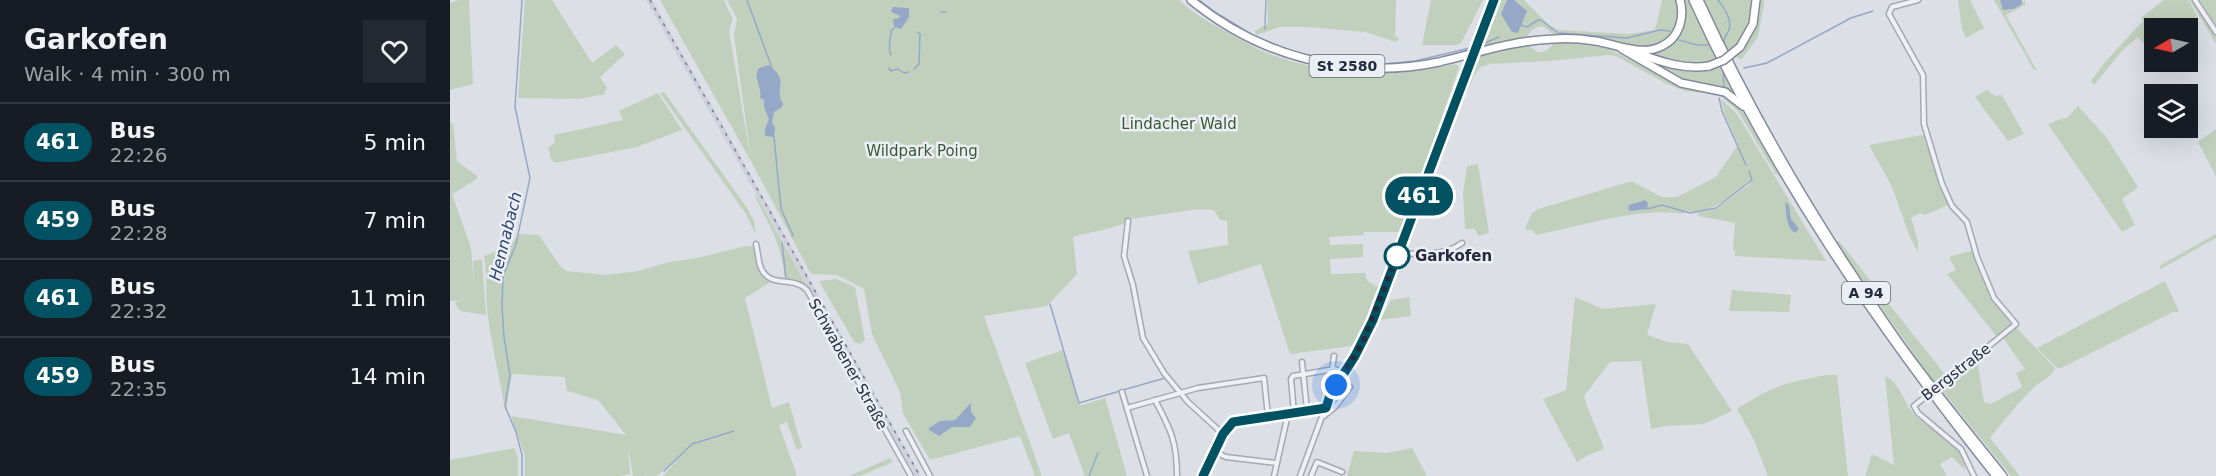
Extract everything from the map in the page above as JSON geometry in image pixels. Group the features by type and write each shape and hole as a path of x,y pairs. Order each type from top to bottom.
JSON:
{"highway":[{"name":"St 2580","path":"1191,0 1228,26 1258,42 1300,57 1342,66 1380,68 1416,65 1501,46 1545,39 1581,39 1618,46 1676,66 1689,68 1708,66 1724,60 1740,46 1753,24 1756,0"},
{"path":"1618,46 1649,50 1668,43 1677,33 1682,20 1680,0"},
{"name":"A 94","path":"1693,0 1753,120 1845,273 1895,346 1996,476"},
{"name":"A 94","path":"1701,0 1705,13 1754,110 1831,242 1900,343 2004,476"},
{"path":"1618,46 1682,83 1725,92 1743,106 1753,120"}],"street":[{"path":"1342,472 1317,462 1311,475 1301,473 1330,395 1362,344 1373,320 1494,0"},
{"name":"Bergstraße","path":"1918,0 1892,7 1889,14 1923,75 1924,124 1932,158 1950,202 1967,222 1977,257 1994,298 2016,324 1914,406 1918,413 1961,449 1974,476"},
{"path":"2195,0 2216,32"},
{"path":"1128,221 1124,256 1133,285 1142,334 1161,368 1188,402 1223,434"},
{"path":"1398,254 1440,253 1453,250 1462,243"},
{"name":"Schwabener Straße","path":"756,244 760,267 767,277 775,281 798,283 807,290 911,476"},
{"path":"1332,370 1334,356"},
{"path":"1302,362 1307,410"},
{"path":"1294,413 1291,379 1293,376 1332,370 1344,373"},
{"path":"1127,408 1181,392 1264,378 1268,416"},
{"path":"1323,416 1332,411 1350,387"},
{"path":"1122,392 1147,476"},
{"path":"1155,400 1173,434 1177,476"},
{"path":"1203,476 1223,434 1236,420 1326,408"},
{"path":"1274,476 1288,414"},
{"path":"906,431 930,476"},
{"path":"1215,452 1227,457 1277,462"}],"shaded area":[{"path":"646,0 652,0 921,476 916,476"}],"green space":[{"path":"469,0 473,84 450,90 450,3"},
{"path":"525,0 552,0 592,63 616,45 625,54 600,77 607,88 604,92 606,94 578,99 518,98"},
{"path":"660,0 724,0 733,19 729,31 751,160 734,35 737,19 727,0 1179,0 1201,17 1251,45 1271,55 1300,63 1344,71 1367,72 1412,70 1456,64 1459,67 1402,232 1364,232 1363,235 1329,237 1330,245 1363,244 1363,257 1330,259 1331,274 1365,273 1367,281 1382,289 1359,345 1290,354 1261,264 1198,284 1188,251 1228,245 1227,221 1220,220 1214,210 1198,209 1130,219 1112,228 1073,237 1077,274 1047,306 984,316 1042,476 1035,476 1020,436 930,460 903,413 900,392 872,334 864,289 837,275 811,274 752,163"},
{"path":"1267,0 1396,0 1395,36 1399,38 1396,42 1365,32 1307,27 1280,27 1256,35 1255,31 1268,23"},
{"path":"1431,0 1483,0 1461,43 1422,45"},
{"path":"1497,0 1524,0 1549,25 1558,30 1629,34 1655,30 1662,0 1678,0 1679,14 1678,23 1671,35 1653,47 1642,48 1583,35 1554,35 1541,26 1533,29 1524,39 1478,50"},
{"path":"1682,0 1689,0 1718,60 1699,64 1680,64 1644,52 1677,35"},
{"path":"1703,0 1753,0 1746,30 1739,42 1727,53"},
{"path":"1758,0 1764,0 1764,4 1758,37 1741,60 1735,56 1753,31"},
{"path":"1958,0 1970,0 1984,28 1966,38 1962,29"},
{"path":"1994,0 2000,0 2007,10 2014,9 2025,0 2025,5 2006,15 2036,69 2034,70"},
{"path":"2164,0 2189,0 2198,18 2144,18 2144,44 2138,37 2123,50 2094,85 2091,81 2105,62 2143,21 2141,18"},
{"path":"2190,0 2193,0 2216,36 2216,44"},
{"path":"2198,0 2216,0 2216,27"},
{"path":"1558,41 1607,48 1673,82 1708,89 1731,98 1743,111 1779,176 1738,111 1722,97 1685,91 1669,85 1616,56 1608,55 1490,64 1480,67 1442,149 1430,195 1427,198 1422,197 1477,55 1529,45 1538,52 1544,52"},
{"path":"1637,56 1678,68 1698,69 1720,65 1736,97 1716,86 1686,82"},
{"path":"1987,90 1995,96 2002,95 2024,134 2008,141 1975,97"},
{"path":"664,92 745,205 754,221 756,235 746,214 660,93"},
{"path":"658,93 682,130 637,147 555,163 551,159 548,148 555,142 554,135 623,120 619,111"},
{"path":"1721,99 1737,114 1826,261 1735,256 1733,250 1735,223 1698,216 1697,213 1716,209 1750,184 1748,182 1719,204 1701,211 1685,210 1684,214 1668,212 1630,215 1536,235 1532,230 1525,229 1532,213 1538,209 1629,182 1662,197 1677,197 1716,177 1738,145"},
{"path":"2078,106 2106,137 2138,187 2122,199 2135,225 2122,232 2048,124 2066,119"},
{"path":"450,122 453,124 457,161 477,176 477,179 452,194 471,248 474,288 473,261 482,259 486,315 460,311 455,303 461,301 470,291 460,301 450,301"},
{"path":"2216,129 2216,176 2198,142 2188,149"},
{"path":"1922,135 1925,137 1940,183 1950,204 1925,215 1920,213 1911,218 1918,241 1918,252 1910,237 1892,187 1869,145"},
{"path":"1478,164 1489,233 1479,236 1474,229 1465,229 1463,193 1467,166"},
{"path":"756,195 809,289 797,282 785,281 778,247"},
{"path":"519,234 539,235 559,265 566,271 606,275 638,271 670,262 754,246 760,270 769,283 745,298 772,408 789,402 802,448 797,450 786,420 785,423 779,425 797,476 663,476 680,457 656,476 645,476 649,472 644,476 633,476 628,447 630,474 620,476 525,476 525,456 511,416 626,435 598,400 567,391 565,377 512,374 505,410 488,317 484,256 509,247"},
{"path":"2216,234 2216,238 2161,269 2159,266"},
{"path":"1839,241 1947,377 1936,385 1835,242"},
{"path":"1974,250 1993,299 2012,326 1997,337 1947,274 1956,270 1949,257"},
{"path":"836,279 855,287 865,340 860,344 854,342 819,281"},
{"path":"2165,281 2179,312 2173,312 2061,368 2057,368 2037,348"},
{"path":"1732,290 1791,295 1789,312 1729,311"},
{"path":"1409,297 1411,316 1380,320 1391,300"},
{"path":"1575,297 1603,309 1656,304 1647,335 1668,342 1688,344 1732,411 1704,424 1651,429 1641,361 1610,362 1584,396 1604,449 1577,462 1543,399 1566,390"},
{"path":"2015,326 2055,368 2022,399 1990,438 2020,476 2011,476 1941,389 1973,361 1976,361 1978,365 1984,402 1991,404 2022,387 2016,373 2025,369 2003,338 2001,339"},
{"path":"1063,350 1079,404 1105,398 1127,476 1085,476 1069,433 1053,439 1025,363"},
{"path":"1827,375 1837,375 1848,476 1768,476 1754,440 1737,409 1780,386"},
{"path":"1885,376 1898,388 1913,413 1960,453 1965,470 1952,457 1940,464 1947,476 1865,476 1872,454 1894,465"},
{"path":"514,448 518,457 518,476 450,476 450,460"},
{"path":"1412,448 1427,476 1347,476 1354,451 1387,453"},
{"path":"890,458 893,462 860,476 849,476"}],"water":[{"path":"1507,0 1514,0 1527,11 1518,33 1512,32 1501,14"},
{"path":"2000,0 2022,0 2022,4 2014,9 2003,10"},
{"path":"893,7 909,8 909,17 901,29 894,27 893,19 900,16 891,12"},
{"path":"769,65 779,76 780,98 783,104 774,112 772,122 775,128 774,137 765,136 769,119 764,100 760,98 757,79 759,68"},
{"path":"1645,200 1648,203 1647,209 1630,211 1628,209 1629,205"},
{"path":"1785,202 1789,205 1791,219 1799,229 1795,233 1788,223"},
{"path":"971,403 971,412 976,418 970,427 952,427 939,436 929,430 940,421 955,420"}],"waterway":[{"name":"Hennabach","path":"522,0 515,107 530,178 516,244 503,276 502,306 510,375 505,406 516,432 522,455 522,476"},
{"path":"747,0 772,68"},
{"path":"1199,0 1254,36 1297,53 1328,59 1384,64 1415,61 1474,47"},
{"path":"1265,24 1266,0"},
{"path":"1718,0 1728,15 1730,23 1724,45"},
{"path":"1744,68 1767,63 1851,18 1873,11"},
{"path":"941,12 946,12"},
{"path":"1521,25 1527,27 1541,20 1558,33 1627,38 1660,30 1670,31"},
{"path":"891,55 889,49 891,31 894,28"},
{"path":"914,69 919,64 920,34 917,32"},
{"path":"1478,46 1499,37"},
{"path":"1679,40 1697,45 1708,45"},
{"path":"889,68 891,71 898,69 904,73 908,72"},
{"path":"1723,68 1724,87"},
{"path":"1719,98 1722,111 1746,165"},
{"path":"774,137 781,209 792,236"},
{"path":"1647,209 1662,205 1690,213 1716,208 1752,180 1749,171"},
{"path":"782,243 786,279"},
{"path":"1050,304 1079,403 1120,391"},
{"path":"1123,390 1165,378"},
{"path":"664,471 692,444 734,431"},
{"path":"1089,476 1098,453"}],"railway":[{"path":"650,0 920,476"}],"bus line":[{"name":"461","path":"1203,476 1223,434 1236,420 1326,408 1333,389 1362,344 1373,320 1494,0"}],"place":[{"name":"Garkofen","path":"1397,256"}],"route":[{"path":"1336,385 1362,344 1398,254 1397,256"}],"park label":[{"name":"Lindacher Wald","path":"1179,124"},
{"name":"Wildpark Poing","path":"922,151"}]}
